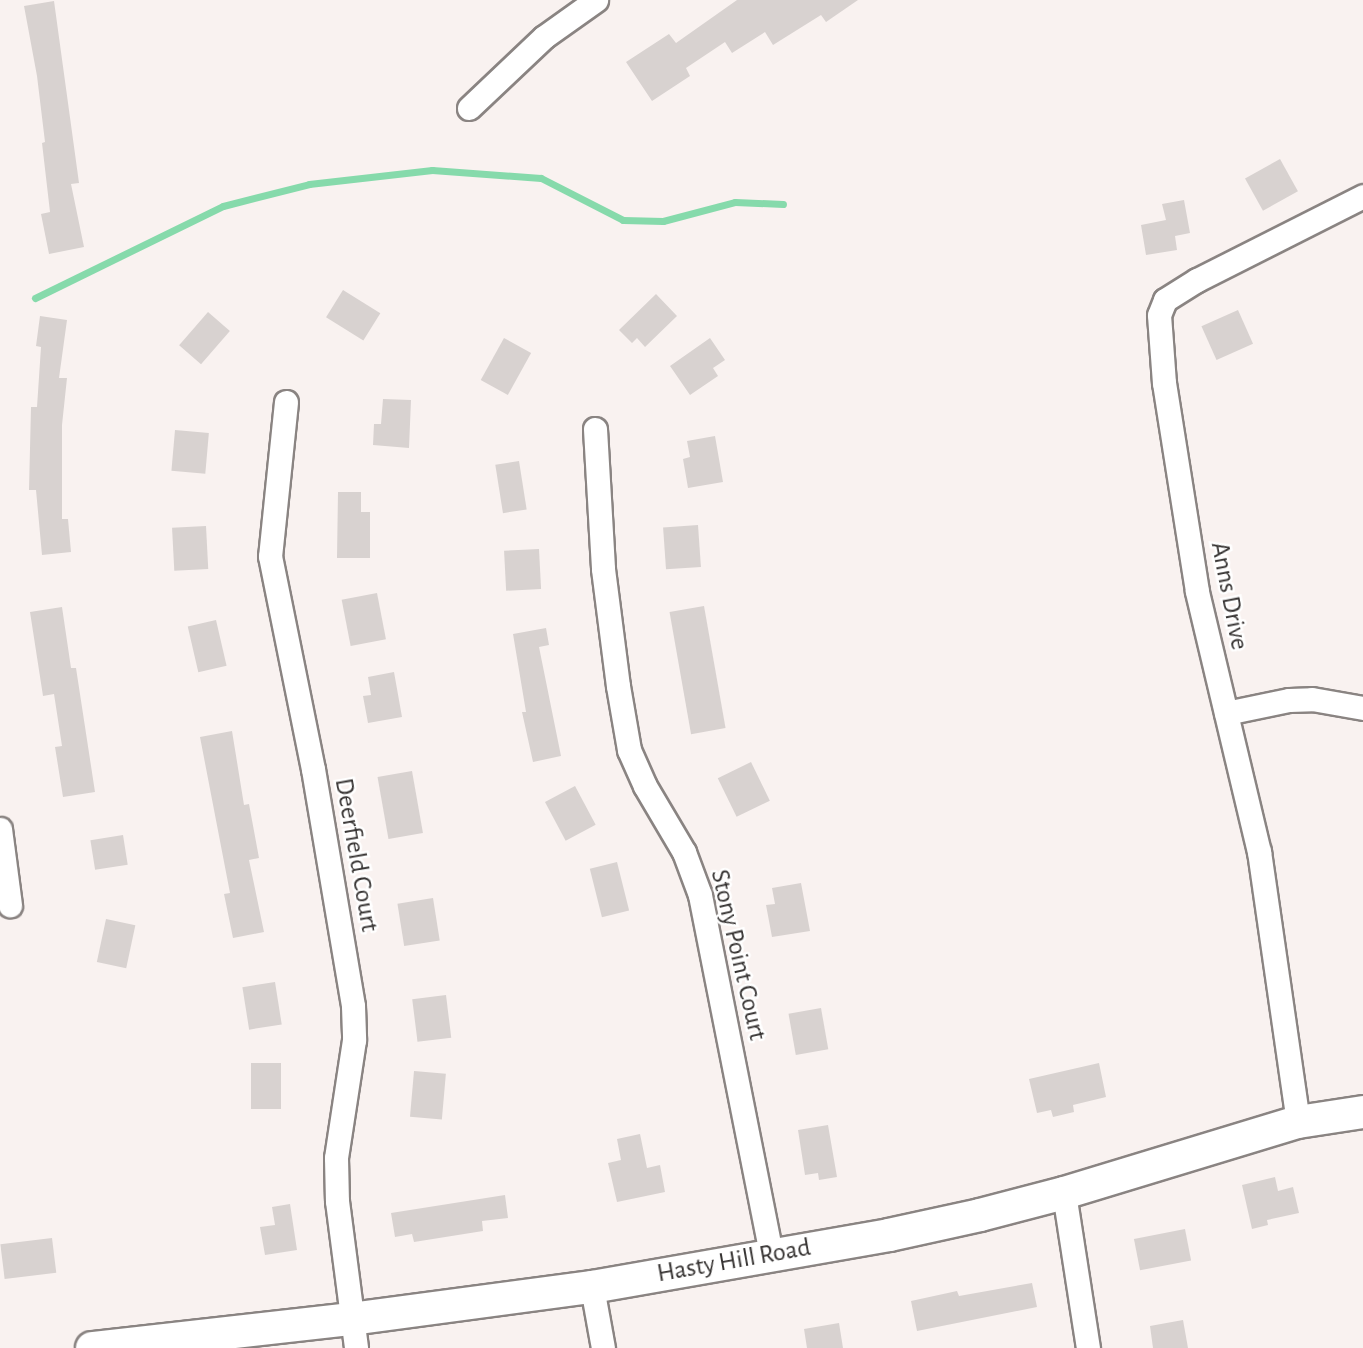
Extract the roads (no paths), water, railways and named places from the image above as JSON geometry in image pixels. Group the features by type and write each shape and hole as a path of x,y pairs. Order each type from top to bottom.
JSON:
{"street":[{"path":"469,108 544,37 596,0"},
{"name":"Anns Drive","path":"1298,1122 1259,852 1197,591 1164,383 1159,315 1165,300 1196,279 1363,196"},
{"name":"Deerfield Court","path":"286,402 270,556 313,769 353,1006 354,1040 336,1158 337,1201 354,1334"},
{"name":"Stony Point Court","path":"595,429 603,569 629,750 645,786 684,852 700,895 771,1254"},
{"path":"1226,713 1289,700 1312,699 1363,708"},
{"path":"0,829 10,905"},
{"name":"Hasty Hill Road","path":"92,1348 354,1334 592,1287 902,1232 1064,1193 1298,1122 1363,1112"},
{"path":"1064,1193 1088,1348"},
{"path":"592,1287 603,1348"}],"waterway":[{"path":"35,298 223,206 309,184 432,170 541,178 623,220 663,221 735,202 783,204"}]}
